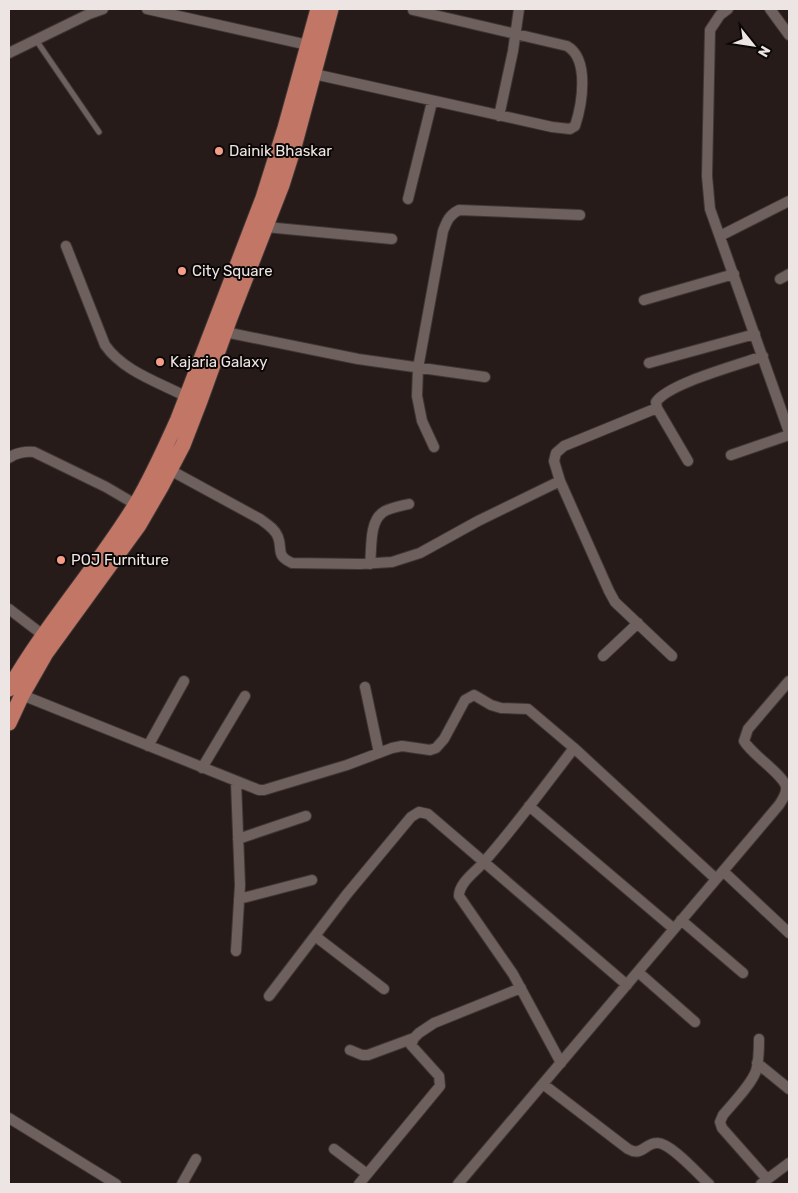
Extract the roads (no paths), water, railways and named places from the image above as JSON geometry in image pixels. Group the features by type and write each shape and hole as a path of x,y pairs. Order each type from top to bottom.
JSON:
{"highway":[{"path":"9,723 15,692 43,636 136,504 166,448 263,198 285,128 318,9"},
{"path":"15,692 46,654 139,525 182,445 266,227 294,147 331,9"}],"street":[{"path":"9,53 103,9"},
{"path":"147,9 308,45"},
{"path":"499,116 516,34 519,9"},
{"path":"728,9 720,16 710,30 708,194 710,208 789,434 731,455"},
{"path":"770,9 789,35"},
{"path":"314,74 432,102 552,127 570,128 575,126 580,111 582,93 581,74 577,56 573,50 567,46 413,10"},
{"path":"408,199 432,102"},
{"path":"720,236 789,201"},
{"path":"434,447 422,421 418,406 418,368 443,231 448,218 452,213 459,210 580,215"},
{"path":"266,227 392,239"},
{"path":"66,246 104,345 112,355 125,366 187,396"},
{"path":"644,300 734,274"},
{"path":"225,332 358,358 485,377"},
{"path":"649,363 755,334"},
{"path":"688,461 657,408 656,402 660,396 674,387 763,356"},
{"path":"657,408 564,446 556,453 554,461 560,481 615,602 672,656"},
{"path":"9,458 27,451 34,452 106,487 136,504"},
{"path":"170,470 260,519 273,529 278,538 279,552 284,559 292,563 370,564 392,562 420,553 478,521 560,481"},
{"path":"370,564 374,528 377,519 382,512 409,504"},
{"path":"9,609 43,636"},
{"path":"603,656 638,623"},
{"path":"148,746 184,681"},
{"path":"458,1184 779,805 788,788 783,780 760,760 744,741 748,729 789,681"},
{"path":"365,687 380,753"},
{"path":"15,692 258,790 264,790 347,765 402,746 430,750 436,748 444,739 465,700 474,695 491,705 501,708 528,709 719,875 789,933"},
{"path":"202,768 245,696"},
{"path":"561,1063 521,988 459,896 459,891 574,748"},
{"path":"236,782 239,899 236,951"},
{"path":"529,806 677,925 743,974"},
{"path":"268,996 347,894 411,817 418,812 428,814 627,985"},
{"path":"238,838 306,816"},
{"path":"239,899 312,880"},
{"path":"315,936 384,989"},
{"path":"638,972 695,1022"},
{"path":"350,1050 362,1055 368,1055 414,1038 434,1023 521,988"},
{"path":"359,1184 440,1086 439,1076 411,1045 414,1038"},
{"path":"760,1039 757,1063 752,1078 723,1115 720,1122 722,1128 764,1182 789,1164"},
{"path":"757,1063 789,1089"},
{"path":"543,1084 628,1149 639,1152 651,1144 664,1144 709,1184"},
{"path":"9,1118 111,1183"},
{"path":"334,1149 367,1174"},
{"path":"182,1184 196,1159"}],"lane":[{"path":"36,40 99,132"}],"place":[{"name":"Dainik Bhaskar","path":"219,151"},
{"name":"City Square","path":"182,271"},
{"name":"Kajaria Galaxy","path":"160,362"},
{"name":"POJ Furniture","path":"61,560"}]}
